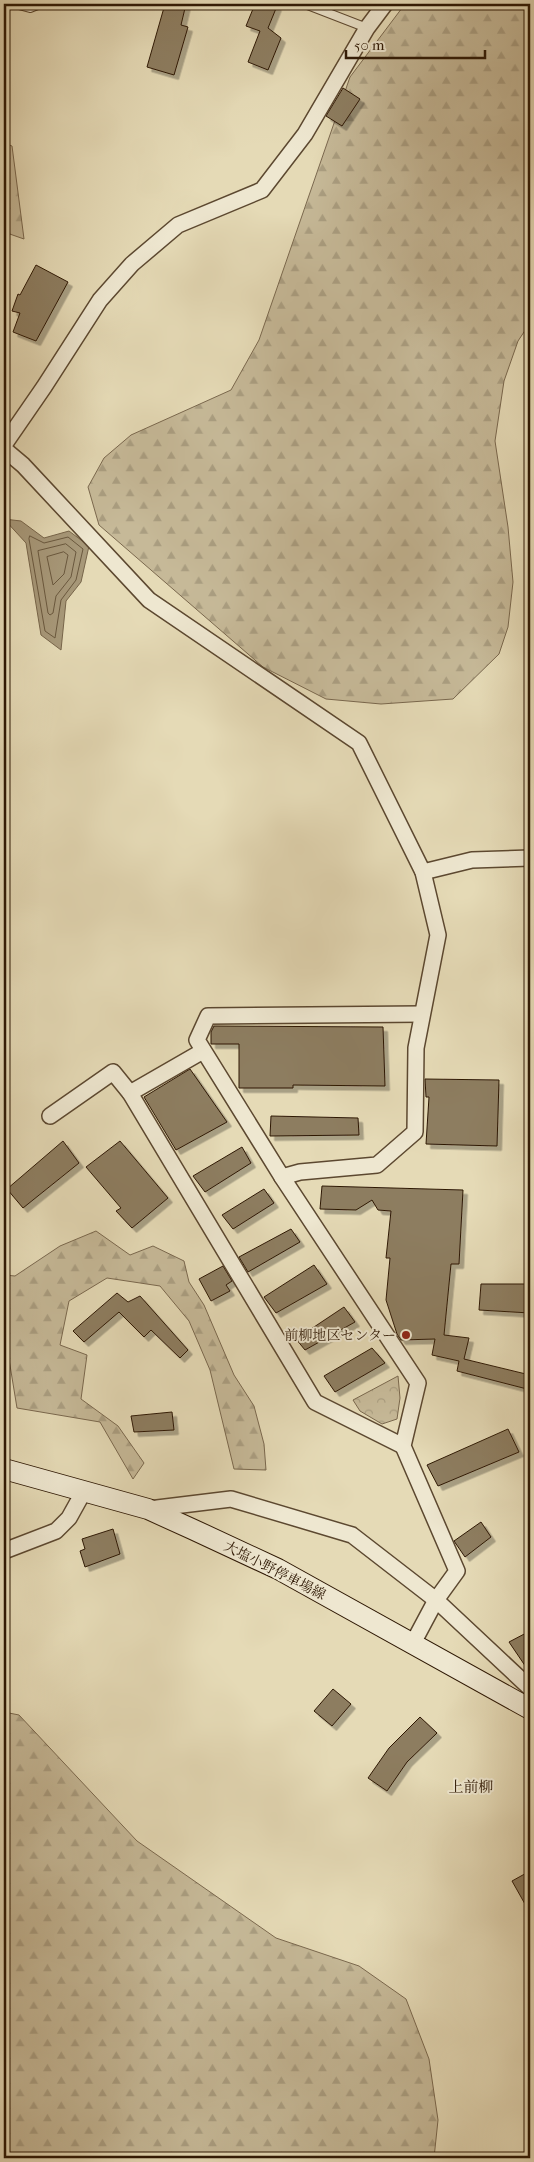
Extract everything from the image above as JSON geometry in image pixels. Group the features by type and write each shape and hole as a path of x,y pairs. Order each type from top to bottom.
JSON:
{"main road":[{"name":"大塩小野停車場線","path":"4,1469 148,1510 278,1569 530,1709"}],"street":[{"path":"4,445 100,300 132,264 178,225 262,190 305,134 367,28 385,4"},
{"path":"4,449 23,465 150,600 359,743 423,872 438,935 416,1048 415,1132 377,1165 300,1172 282,1177"},
{"path":"423,872 472,860 530,858"},
{"path":"412,1645 436,1600 457,1571 403,1446 418,1383 282,1177 197,1040 208,1016 422,1014"},
{"path":"130,1093 203,1051"},
{"path":"50,1116 113,1072 130,1093 314,1402 403,1446"},
{"path":"4,1551 56,1531 69,1518 84,1491"},
{"path":"148,1510 231,1499 352,1535 436,1600 530,1688"}],"lane":[{"path":"15,4 30,8 40,4"},
{"path":"305,4 367,28"}],"green space":[{"path":"405,4 530,4 530,323 518,341 504,381 495,441 508,527 513,582 508,627 499,654 453,699 381,704 326,699 263,667 99,525 88,487 104,458 131,435 231,390 259,340 350,77"},
{"path":"4,143 12,146 24,239 4,232"},
{"path":"96,1231 130,1255 153,1246 184,1261 189,1282 204,1305 234,1375 254,1406 264,1444 266,1470 234,1469 210,1370 189,1321 160,1286 107,1278 69,1301 60,1345 87,1355 81,1399 118,1426 144,1463 133,1479 100,1422 17,1408 7,1347 4,1348 4,1275 15,1276 60,1246"},
{"path":"398,1376 400,1398 397,1419 382,1424 360,1411 353,1400"},
{"path":"4,1712 19,1715 137,1841 276,1938 359,1966 406,1999 429,2059 438,2120 434,2158 4,2158"}],"water":[{"path":"4,519 21,521 44,538 69,531 89,546 81,582 66,601 61,650 41,635 26,543"}],"building":[{"path":"165,4 186,4 181,25 188,27 174,75 147,67"},
{"path":"255,4 277,6 268,28 281,38 268,70 248,62 260,31 246,26"},
{"path":"343,88 360,99 342,126 326,116"},
{"path":"36,265 68,282 36,341 13,332 20,313 12,311 18,294 20,295"},
{"path":"214,1026 383,1027 385,1086 293,1085 293,1088 239,1088 239,1044 211,1044 211,1032"},
{"path":"190,1069 227,1122 176,1150 144,1097"},
{"path":"425,1079 499,1080 497,1146 426,1144 429,1097 426,1097"},
{"path":"271,1116 358,1118 359,1135 270,1136"},
{"path":"63,1141 79,1163 23,1208 7,1189"},
{"path":"120,1141 168,1198 132,1228 116,1211 121,1208 86,1167"},
{"path":"242,1147 251,1163 205,1192 193,1176"},
{"path":"322,1186 463,1190 459,1264 451,1264 444,1335 469,1338 464,1359 530,1375 527,1389 457,1371 459,1361 432,1355 435,1339 401,1340 397,1334 386,1300 390,1258 386,1258 391,1211 378,1210 372,1200 356,1210 320,1209"},
{"path":"264,1189 274,1203 233,1229 222,1215"},
{"path":"291,1229 300,1242 248,1272 239,1257"},
{"path":"314,1265 327,1284 276,1313 264,1297"},
{"path":"223,1266 232,1281 226,1285 230,1291 211,1301 199,1279"},
{"path":"481,1284 530,1284 530,1313 479,1310"},
{"path":"117,1293 128,1302 140,1296 188,1350 180,1358 151,1330 144,1337 119,1312 84,1342 73,1331"},
{"path":"344,1307 355,1322 305,1350 296,1339"},
{"path":"372,1348 385,1363 335,1392 324,1376"},
{"path":"172,1412 174,1430 134,1432 131,1416"},
{"path":"508,1429 519,1452 438,1486 427,1465"},
{"path":"481,1522 491,1537 465,1557 454,1541"},
{"path":"113,1529 120,1554 85,1567 80,1551 85,1549 82,1539"},
{"path":"530,1631 530,1673 509,1642"},
{"path":"333,1689 351,1704 332,1726 314,1711"},
{"path":"420,1717 437,1733 407,1762 387,1791 368,1778 389,1748"},
{"path":"530,1871 530,1913 512,1881"}],"place":[{"name":"前柳地区センター","path":"406,1335"}],"district":[{"name":"上前柳","path":"471,1787"}]}
